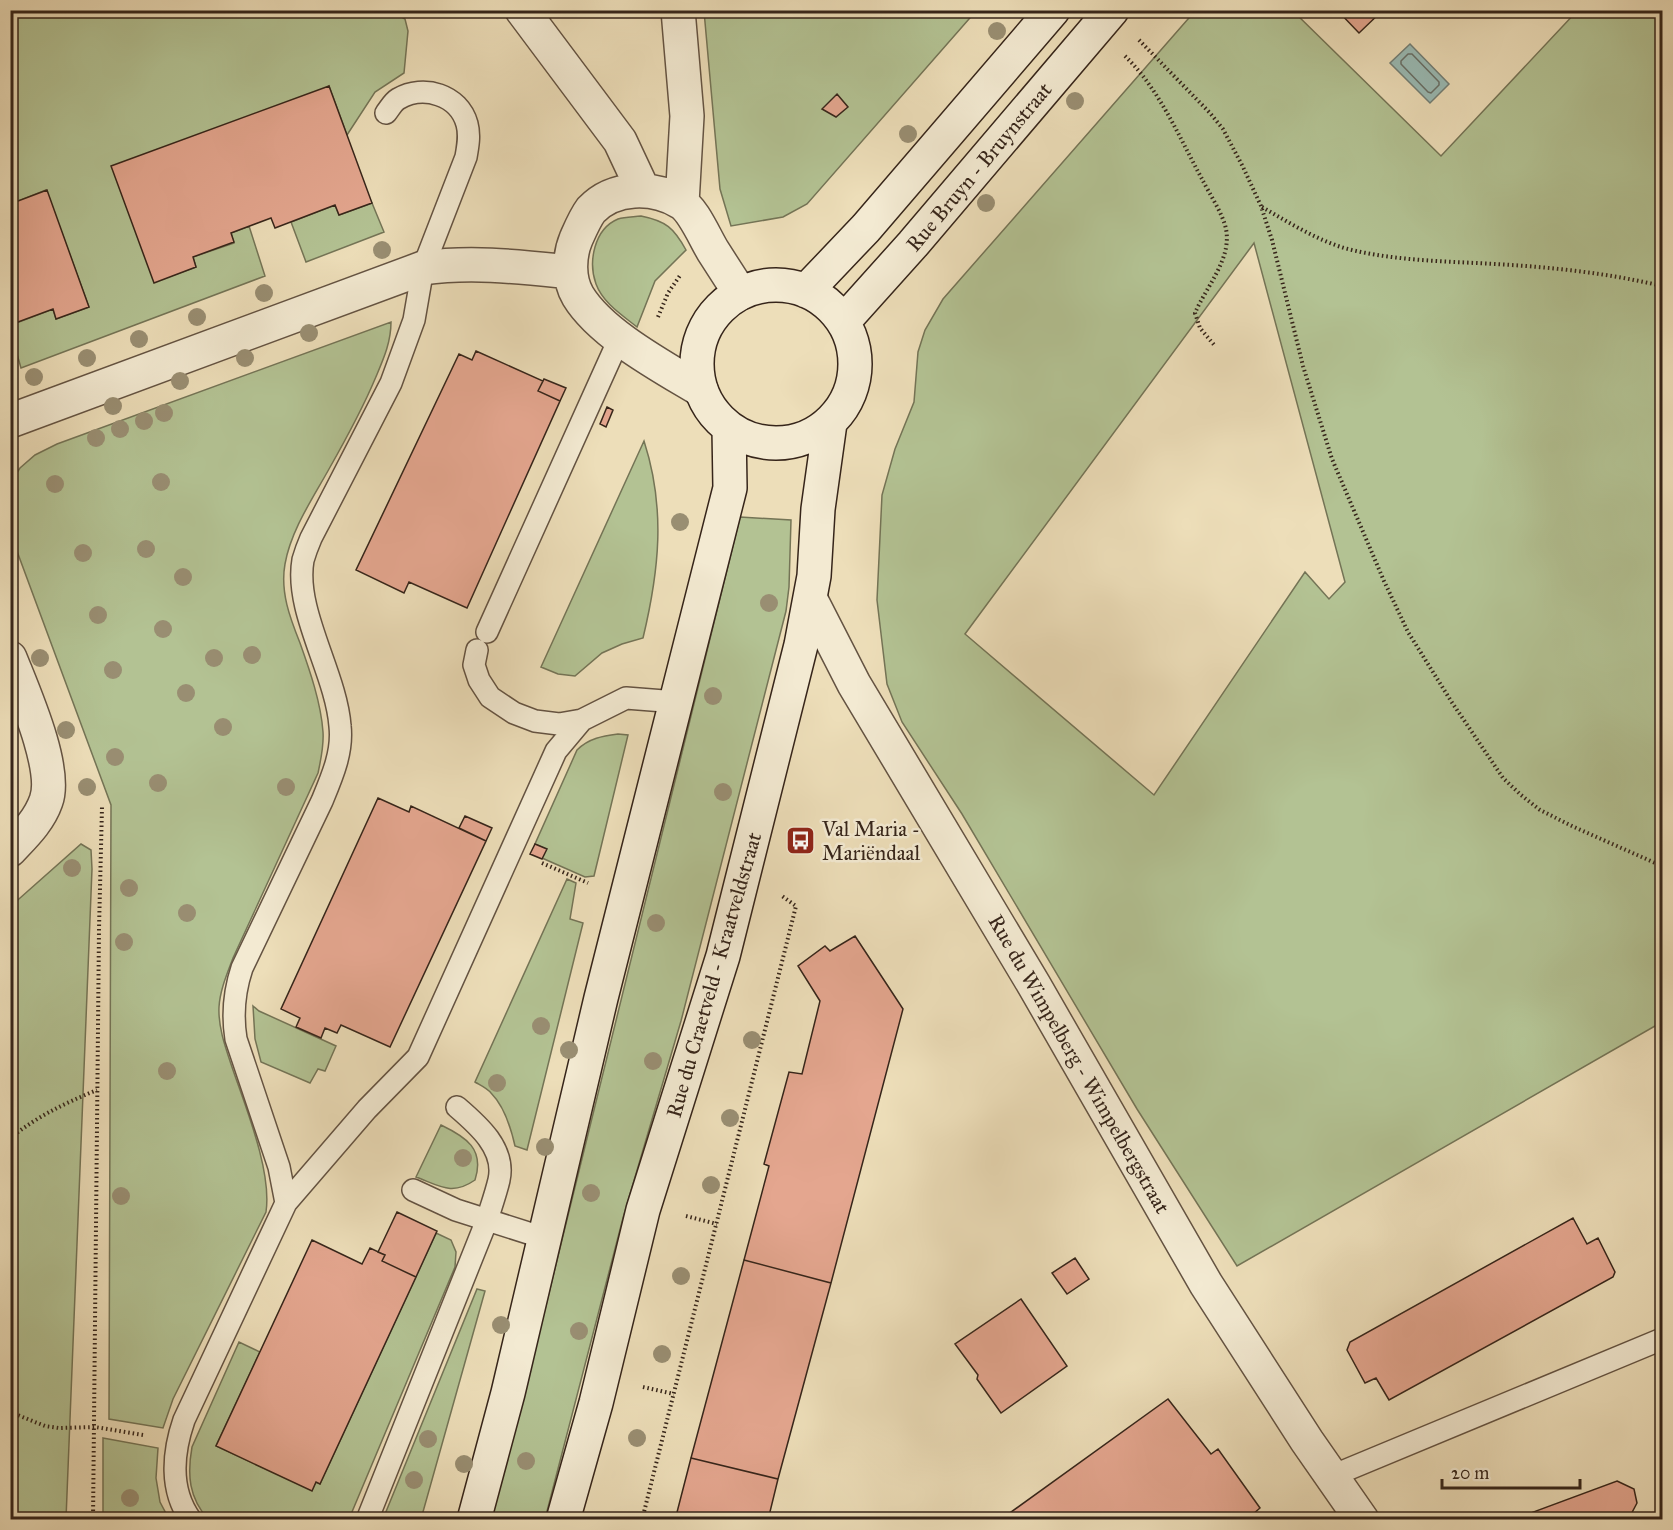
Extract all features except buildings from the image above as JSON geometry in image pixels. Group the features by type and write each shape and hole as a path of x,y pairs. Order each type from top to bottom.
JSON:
{"street":[{"path":"522,10 620,141 643,190"},
{"path":"678,10 687,116 682,203"},
{"path":"806,291 866,228 1053,10"},
{"name":"Rue Bruyn - Bruynstraat","path":"843,322 914,244 1107,17"},
{"path":"701,390 646,357 592,312 578,295 570,272 572,248 591,211 608,199 623,192 643,190 660,193 682,203 740,293"},
{"path":"10,421 423,268 484,265 570,272"},
{"name":"Rue du Craetveld - Kraatveldstraat","path":"784,285 806,291 827,303 843,322 854,347 855,374 847,401 830,423 807,437 788,443 767,444 747,438 729,428 712,412 701,390 696,362 702,334 717,310 740,293 762,286 784,285"},
{"name":"Rue du Craetveld - Kraatveldstraat","path":"563,1520 596,1403 643,1210 723,956 764,798 811,600 818,509 830,423"},
{"path":"474,1520 500,1427 602,998 730,488 729,428"},
{"name":"Rue du Wimpelberg - Wimpelbergstraat","path":"811,600 854,684 1023,966 1206,1284 1260,1370 1362,1520"},
{"path":"10,658 37,731 48,771 49,786 47,800 37,820 10,850"}],"lane":[{"path":"286,1203 279,1167 237,1039 233,1020 234,1003 242,968 322,801 333,775 340,748 340,725 326,664 307,608 303,584 303,560 310,538 395,375 414,320 423,268 466,157 469,139 467,123 458,108 444,96 426,92 412,93 396,100 386,113"},
{"path":"620,337 482,641 474,665 479,680 490,696 514,713 534,721 559,724 582,720 626,699 677,702"},
{"path":"191,1520 183,1509 176,1486 177,1442 184,1420 286,1203 367,1109 418,1057 556,752 582,720"},
{"path":"367,1520 487,1220 500,1178 500,1159 492,1144 475,1122 457,1107"},
{"path":"413,1190 456,1210 544,1238"},
{"path":"1332,1476 1662,1339"}],"path":[{"path":"1107,17 1210,113 1224,129 1262,206 1303,366 1332,459 1383,581 1408,632 1451,701 1503,778 1540,810 1662,866"},
{"path":"1107,17 1165,109 1226,229 1225,251 1216,275 1195,313 1200,327 1215,346"},
{"path":"1262,206 1311,234 1342,247 1369,254 1425,261 1567,269 1662,286"},
{"path":"655,327 668,293 683,270"},
{"path":"93,1520 102,807"},
{"path":"537,861 597,887"},
{"path":"642,1520 796,906 782,896"},
{"path":"10,1138 51,1110 98,1090"},
{"path":"686,1216 717,1224"},
{"path":"640,1386 674,1394"},
{"path":"10,1412 52,1427 94,1427 177,1442"}],"green space":[{"path":"10,11 392,11 405,19 408,31 404,73 375,92 347,135 329,86 154,282 196,267 193,257 234,243 231,233 249,226 265,276 21,368 11,333 11,325 53,309 56,319 89,307 46,190 11,204"},
{"path":"704,11 976,11 807,204 783,217 731,226 720,189"},
{"path":"1195,11 1293,11 1441,156 1577,11 1662,11 1662,1022 1237,1266 1137,1109 962,814 902,722 887,684 877,600 882,495 895,449 914,402 918,352 925,330 943,299","holes":["1254,243 1345,582 1329,599 1305,572 1154,795 965,634"]},
{"path":"372,203 384,232 306,262 291,222 335,205 339,215"},
{"path":"641,216 663,223 673,231 686,250 655,281 637,327 614,308 599,291 594,275 593,256 598,238 610,224 618,219"},
{"path":"391,322 386,351 370,391 348,436 303,515 288,551 284,574 285,595 317,698 322,721 322,752 318,773 233,958 220,1001 219,1015 223,1038 262,1160 267,1196 266,1212 173,1399 163,1428 109,1419 111,805 11,535 11,482 20,468 35,455 57,444"},
{"path":"644,441 655,491 658,540 653,589 643,638 602,653 575,676 558,674 541,667"},
{"path":"740,517 791,520 786,611 681,1021 623,1218 545,1519 489,1520 528,1378"},
{"path":"618,734 628,735 594,876 585,877 542,858 546,849 535,844 577,750 591,740"},
{"path":"81,844 91,850 92,869 66,1519 11,1519 11,906"},
{"path":"567,879 576,883 570,919 583,923 527,1150 515,1146 504,1111 489,1091 475,1082"},
{"path":"253,1006 259,1011 336,1046 325,1071 318,1069 310,1083 261,1062 255,1039"},
{"path":"441,1125 458,1134 471,1145 475,1152 477,1169 475,1180 459,1188 446,1188 416,1177"},
{"path":"436,1233 451,1240 456,1252 455,1267 349,1519 208,1519 197,1503 191,1486 192,1447 239,1342 260,1352 216,1446 312,1490 316,1482 320,1484"},
{"path":"477,1289 485,1291 421,1519 383,1519"},
{"path":"103,1438 158,1448 156,1478 160,1502 169,1519 103,1519"}],"water":[{"path":"1410,44 1449,84 1430,103 1390,63"}],"place":[{"name":"Val Maria - Mariëndaal","path":"801,841"}]}
